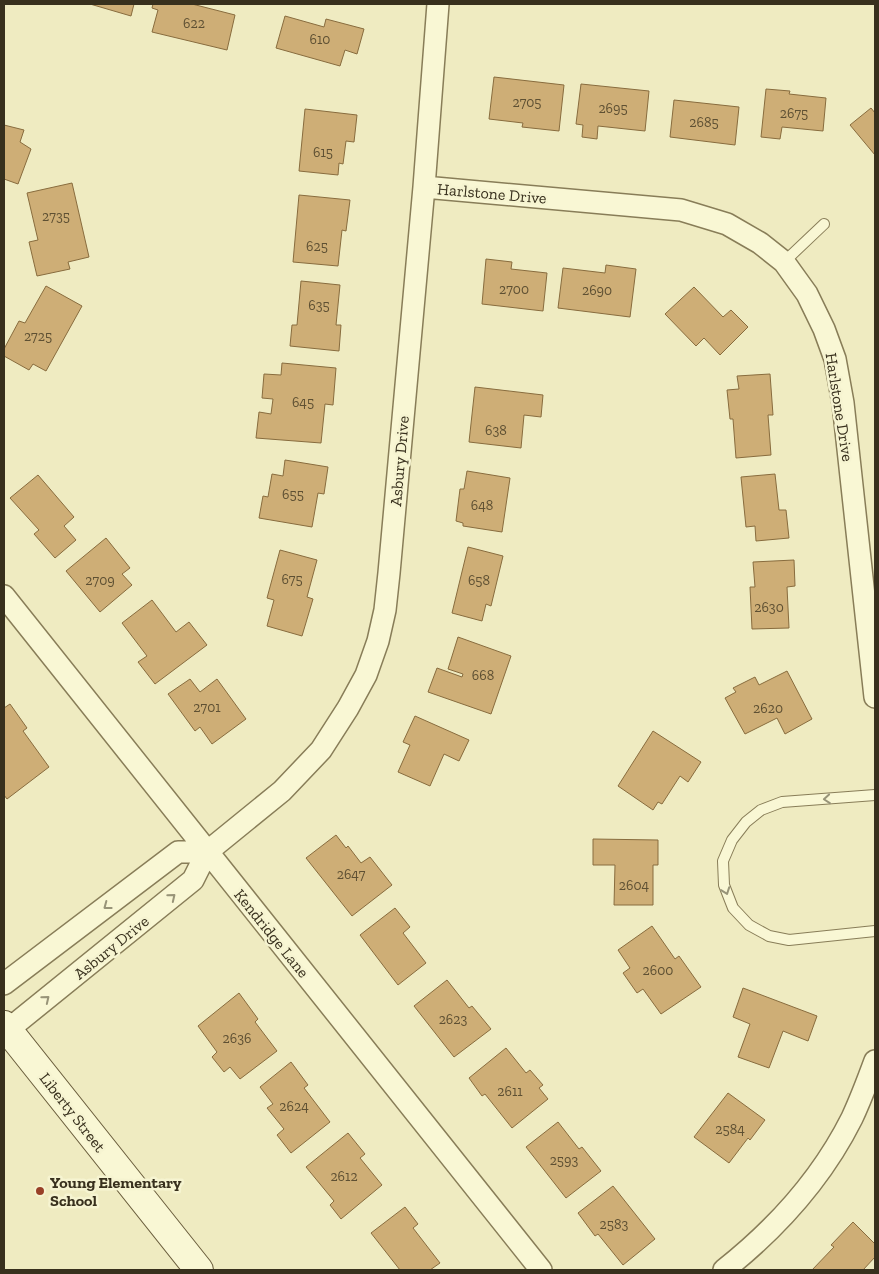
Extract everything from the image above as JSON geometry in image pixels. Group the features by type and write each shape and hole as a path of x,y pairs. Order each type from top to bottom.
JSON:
{"street":[{"name":"Asbury Drive","path":"5,1029 193,880 208,852 282,791 321,750 348,708 366,675 378,641 385,610 389,573 424,187 438,4"},
{"name":"Harlstone Drive","path":"424,187 681,210 727,224 760,243 784,262 808,294 835,359 869,574 875,697"},
{"name":"Kendridge Lane","path":"4,596 541,1270"},
{"name":"Asbury Drive","path":"4,984 178,852 208,852"},
{"name":"Liberty Street","path":"5,1029 199,1270"},
{"path":"724,1270 766,1235 808,1187 830,1156 851,1119 875,1061"}],"lane":[{"path":"784,262 824,224"},
{"path":"875,795 782,802 761,810 746,822 732,840 724,861 724,886 733,908 749,925 769,936 789,940 875,931"}],"building":[{"path":"90,4 134,4 131,16"},
{"path":"153,4 192,4 235,15 227,50 152,32 158,10 152,8"},
{"path":"285,16 324,27 326,19 364,29 357,54 345,50 340,66 276,48"},
{"path":"494,77 564,85 559,131 522,127 523,123 489,119"},
{"path":"581,84 649,91 645,131 598,126 597,139 582,137 583,125 576,124"},
{"path":"766,89 790,91 789,94 826,98 823,131 782,127 780,139 761,137"},
{"path":"674,100 739,107 735,145 670,137"},
{"path":"871,108 875,113 875,155 850,125"},
{"path":"305,109 357,115 354,142 346,141 343,164 339,163 338,175 299,171"},
{"path":"4,125 24,130 20,142 31,149 18,184 4,179"},
{"path":"72,183 89,257 68,262 70,269 37,276 29,242 38,240 27,193"},
{"path":"299,195 350,200 346,231 342,230 338,266 293,262"},
{"path":"486,259 512,262 511,269 547,273 543,311 482,304"},
{"path":"606,265 636,269 630,317 558,308 563,268 605,273"},
{"path":"301,281 340,285 336,325 341,325 339,351 290,346 292,325 297,325"},
{"path":"46,286 82,306 46,371 33,364 29,370 4,356 4,349 19,321 25,323"},
{"path":"694,287 723,317 731,310 748,327 720,355 704,338 696,346 665,314"},
{"path":"282,363 336,368 333,405 325,404 321,443 256,438 259,412 271,414 273,399 262,398 264,374 281,375"},
{"path":"770,374 773,415 768,415 771,455 736,458 733,419 730,419 727,390 739,389 737,376"},
{"path":"475,387 543,395 541,417 524,415 521,448 469,442"},
{"path":"285,460 328,467 324,494 318,493 312,527 259,518 263,496 268,497 272,474 283,476"},
{"path":"467,471 510,478 502,532 463,526 463,523 456,521 460,489 464,489"},
{"path":"775,474 779,510 786,510 789,538 756,541 755,526 746,527 741,477"},
{"path":"38,475 74,517 64,526 76,540 55,558 34,534 39,530 10,498"},
{"path":"106,538 130,568 122,574 132,585 100,612 66,571"},
{"path":"468,547 503,556 491,606 486,604 482,621 452,613"},
{"path":"280,550 317,560 307,597 313,599 302,636 267,626 274,600 267,598"},
{"path":"794,560 795,586 787,587 789,628 752,629 750,587 755,587 753,562"},
{"path":"152,600 176,632 189,622 207,645 155,684 138,662 147,656 122,623"},
{"path":"458,637 511,656 491,714 428,692 437,668 462,677 463,674 448,669"},
{"path":"787,671 812,719 785,734 777,718 745,734 725,698 736,692 733,688 755,677 759,685"},
{"path":"190,679 200,692 217,679 246,719 212,744 200,727 195,731 168,694"},
{"path":"10,704 27,728 23,731 49,767 7,799 4,795 4,708"},
{"path":"415,716 469,740 459,761 444,754 430,786 398,772 410,745 403,742"},
{"path":"653,731 701,762 688,782 680,776 662,804 658,802 653,810 618,786"},
{"path":"336,835 346,848 348,846 361,863 370,857 392,885 352,916 306,858"},
{"path":"593,839 658,840 658,865 653,865 653,905 614,905 615,865 593,865"},
{"path":"395,908 410,927 403,933 426,963 398,985 360,935"},
{"path":"652,926 675,959 679,956 701,987 661,1014 643,989 637,993 623,973 630,968 618,950"},
{"path":"447,980 469,1008 472,1006 491,1029 454,1057 414,1006"},
{"path":"743,988 817,1016 808,1041 783,1031 769,1068 738,1057 750,1024 733,1017"},
{"path":"239,993 258,1019 255,1022 277,1051 240,1079 230,1067 224,1072 212,1057 217,1052 198,1026"},
{"path":"506,1048 526,1073 530,1070 543,1085 539,1088 548,1099 512,1128 485,1094 482,1096 469,1078"},
{"path":"291,1062 308,1085 304,1088 330,1122 291,1153 277,1135 284,1129 267,1108 273,1104 260,1087"},
{"path":"728,1093 765,1120 729,1163 694,1137"},
{"path":"558,1122 579,1149 582,1147 601,1171 566,1198 526,1147"},
{"path":"348,1133 365,1154 360,1158 382,1185 341,1219 330,1205 334,1201 306,1167"},
{"path":"613,1186 655,1239 623,1265 598,1234 595,1236 578,1213"},
{"path":"405,1207 418,1224 413,1228 440,1263 430,1270 400,1270 371,1233"},
{"path":"853,1222 875,1244 875,1257 863,1270 812,1270 834,1247 831,1245"}],"place":[{"name":"Young Elementary School","path":"40,1191"}]}
